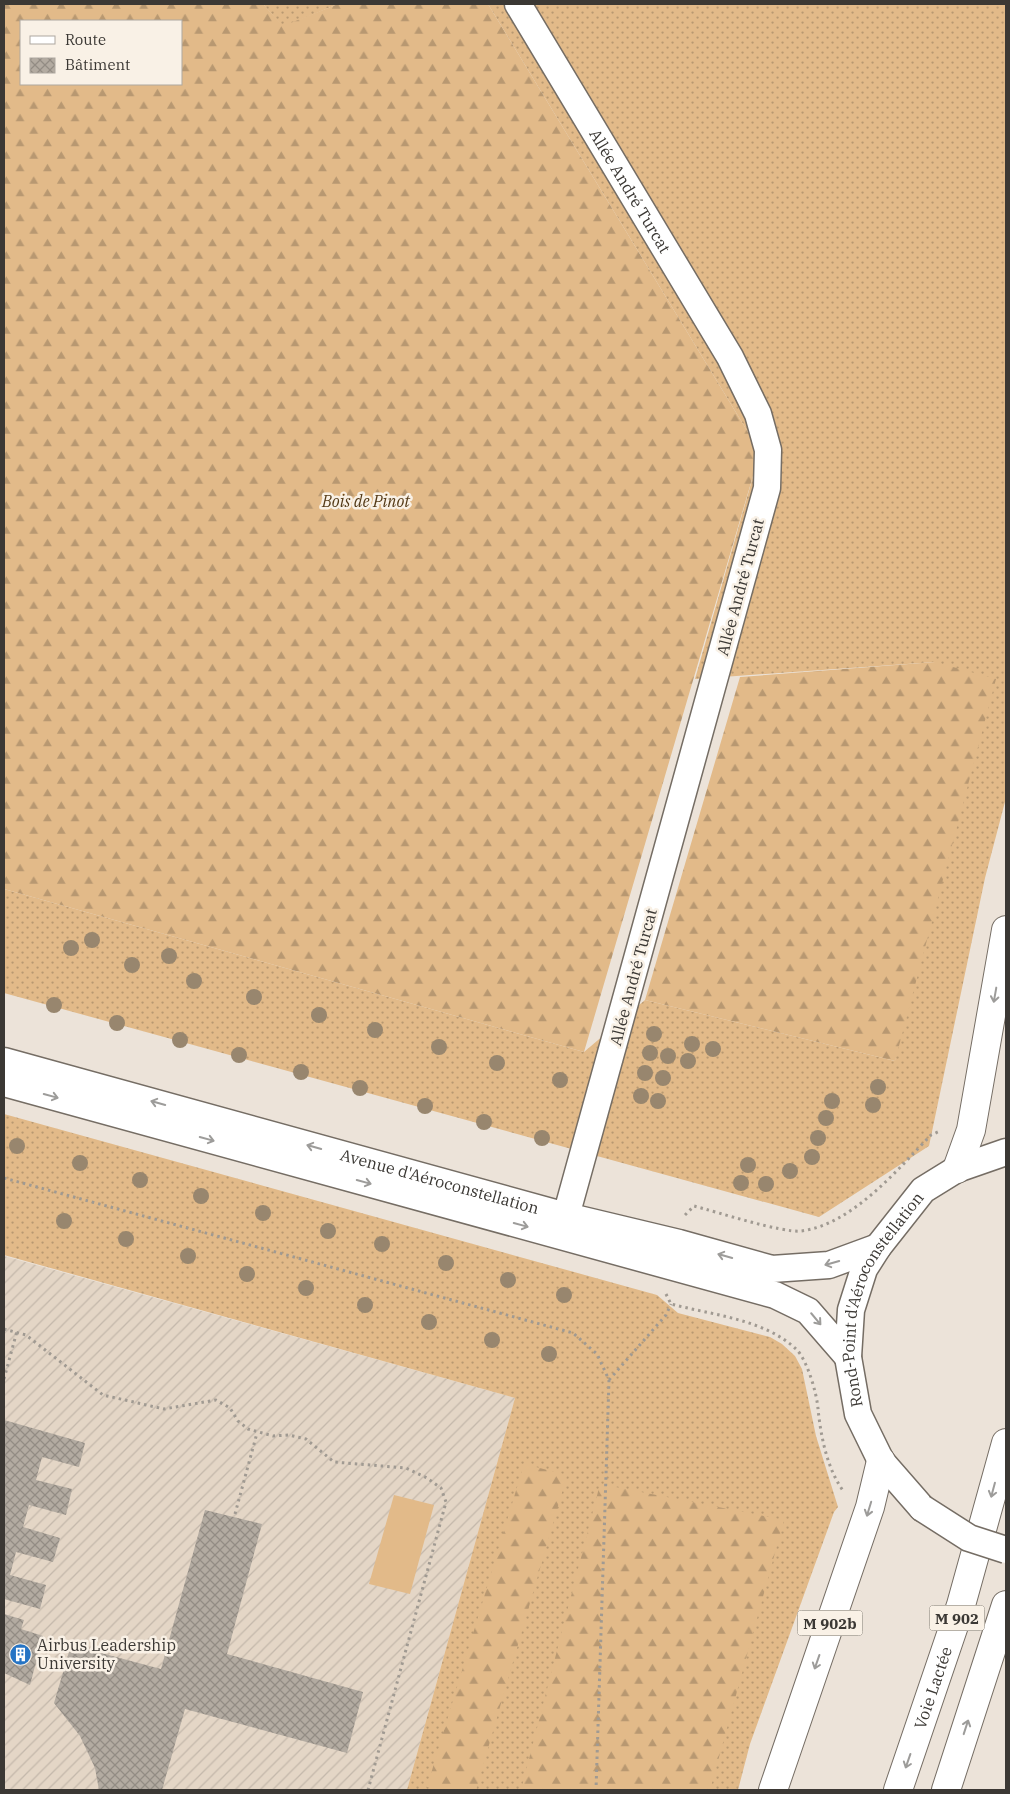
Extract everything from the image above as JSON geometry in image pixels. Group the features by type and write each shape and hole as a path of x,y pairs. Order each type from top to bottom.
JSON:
{"highway":[{"path":"957,1168 971,1130 1006,930"},
{"name":"Voie Lactée","path":"898,1790 961,1605 1006,1443"},
{"name":"M 902b","path":"773,1790 870,1507 880,1461"},
{"name":"M 902","path":"946,1790 1006,1604"}],"street":[{"name":"Allée André Turcat","path":"518,4 730,357 758,414 768,450 767,488 566,1216"},
{"name":"Avenue d'Aéroconstellation","path":"4,1061 566,1216 680,1243 772,1270 829,1265 878,1247"},
{"name":"Avenue d'Aéroconstellation","path":"4,1083 775,1295 808,1310 848,1357"},
{"name":"Rond-Point d'Aéroconstellation","path":"1006,1152 957,1168 923,1190 878,1247 864,1268 851,1310 848,1357 858,1414 880,1461 922,1508 968,1538 1006,1550"}],"path":[{"path":"685,1215 694,1206 801,1231 829,1222 857,1206 931,1135 946,1129"},
{"path":"4,1178 573,1333 597,1354 609,1380 596,1790"},
{"path":"666,1294 671,1304 764,1327 798,1350 816,1389 820,1432 835,1480 845,1494"},
{"path":"609,1380 666,1314 671,1304"},
{"path":"4,1329 17,1331 26,1336 103,1395 164,1409 216,1400 230,1408 243,1425 257,1433 273,1436 289,1435 306,1439 334,1462 406,1468 427,1478 441,1488 446,1502 368,1790"},
{"path":"4,1379 17,1331"},
{"path":"235,1514 257,1433"}],"shaded area":[{"path":"4,1256 515,1398 407,1790 4,1790"}],"green space":[{"name":"Bois de Pinot","path":"4,4 263,4 283,26 338,4 488,4 760,452 584,1052 4,889"},
{"path":"263,4 338,4 283,27"},
{"path":"488,4 1006,4 1006,798 985,878 929,1146 819,1217 4,993 4,889 584,1052 645,1000 895,1061 935,662 695,679 760,452"},
{"path":"935,662 996,679 895,1061 645,1000 740,677"},
{"path":"4,1114 657,1295 678,1313 770,1337 782,1344 795,1356 802,1369 816,1436 838,1507 834,1512 750,1744 738,1790 407,1790 515,1398 4,1255"},
{"path":"524,1464 567,1475 476,1790 442,1790 427,1787"},
{"path":"600,1484 784,1520 710,1790 521,1790"},
{"path":"394,1495 434,1505 410,1594 369,1584"}],"building":[{"path":"4,1420 85,1443 79,1467 42,1457 36,1480 72,1489 66,1515 29,1505 23,1527 60,1538 53,1562 16,1552 10,1575 46,1585 40,1609 4,1599"},
{"path":"205,1510 262,1524 227,1654 363,1692 347,1753 185,1709 162,1790 99,1790 95,1768 80,1736 54,1703 71,1645 161,1669"},
{"name":"Airbus Leadership University","path":"4,1614 24,1620 21,1629 43,1636 30,1685 4,1673"}],"place":[{"name":"Airbus Leadership University","path":"21,1654"}]}
